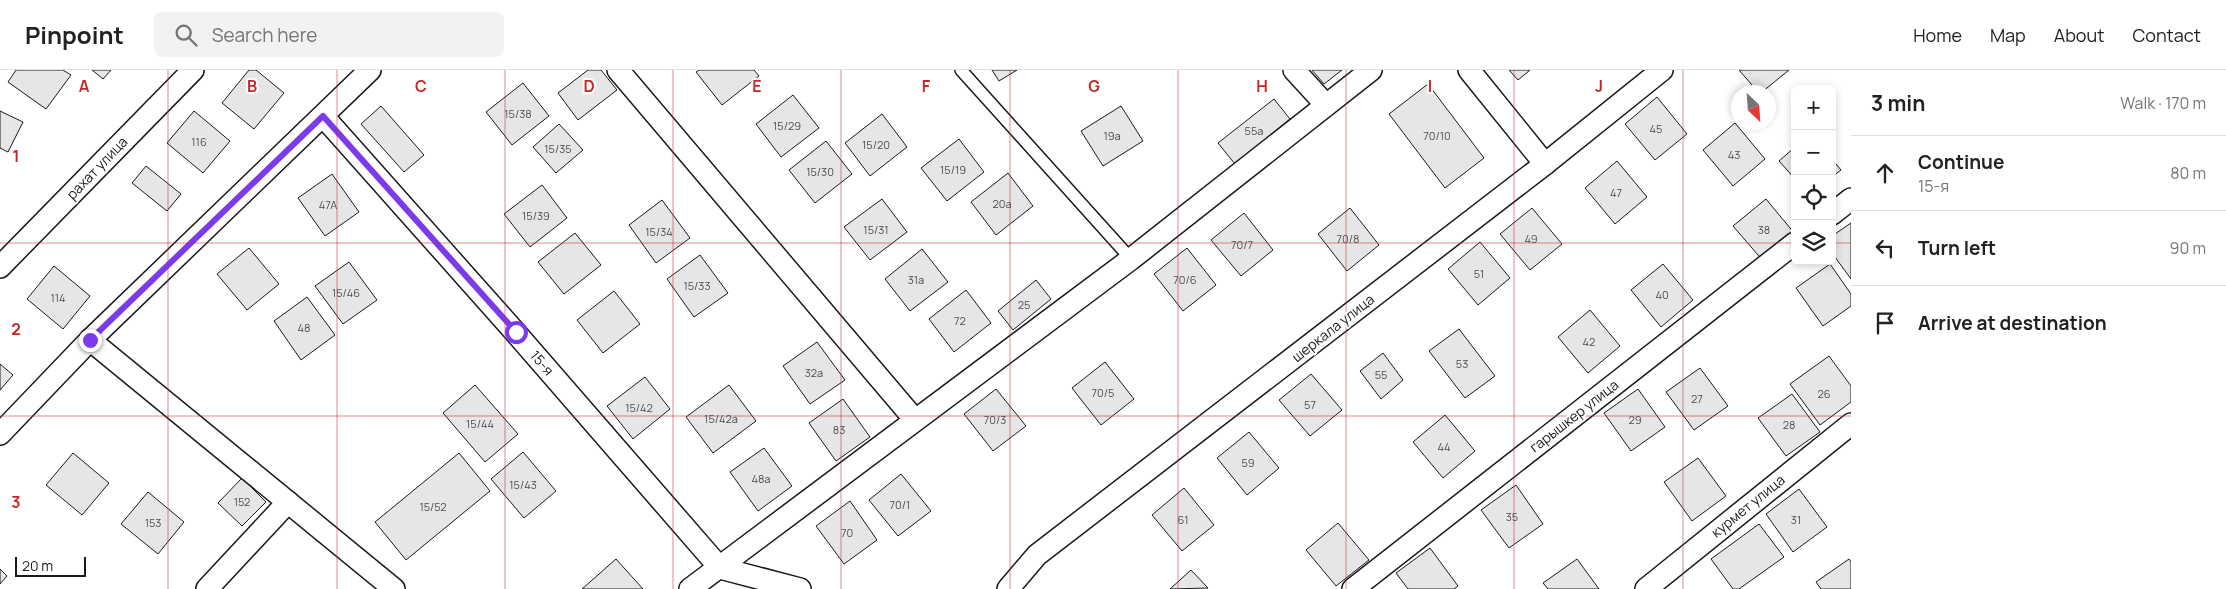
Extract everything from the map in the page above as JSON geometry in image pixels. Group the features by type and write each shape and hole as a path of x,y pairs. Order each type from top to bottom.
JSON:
{"street":[{"name":"рахат улица","path":"0,267 193,70"},
{"path":"0,434 90,340 370,70"},
{"path":"618,70 915,420"},
{"path":"1294,70 1326,105"},
{"path":"690,589 1131,259 1371,70"},
{"path":"1469,70 1546,164"},
{"name":"шеркала улица","path":"1008,589 1037,556 1546,164 1662,70"},
{"name":"15-я","path":"323,116 516,332 720,568"},
{"path":"1836,211 1851,199"},
{"name":"гарышкер улица","path":"1353,589 1791,246"},
{"path":"90,340 394,589"},
{"name":"курмет улица","path":"1646,589 1851,424"},
{"path":"207,589 288,502"},
{"path":"720,568 800,589"}],"lane":[{"path":"962,70 1131,259"}],"building":[{"path":"16,70 63,70 71,75 46,109 8,82"},
{"path":"92,70 111,70 103,79"},
{"path":"249,70 256,70 284,93 254,129 222,103"},
{"path":"588,70 601,70 617,90 578,120 558,93"},
{"path":"699,70 754,70 759,76 722,105 696,72"},
{"path":"992,70 1017,70 999,81"},
{"path":"1312,70 1342,70 1324,84"},
{"path":"1509,70 1530,70 1518,80"},
{"path":"1739,70 1789,70 1771,85 1752,85"},
{"path":"523,83 549,116 512,145 486,112"},
{"path":"1428,84 1484,158 1445,188 1389,114"},
{"path":"793,95 819,128 781,157 756,124"},
{"path":"1657,97 1687,134 1655,160 1625,124"},
{"path":"1274,99 1290,119 1235,164 1218,143"},
{"path":"381,106 424,155 404,172 361,124"},
{"path":"1121,106 1143,141 1103,166 1081,131"},
{"path":"0,111 23,122 8,152 0,148"},
{"path":"194,111 230,141 203,173 167,143"},
{"path":"882,114 907,147 870,176 845,143"},
{"path":"559,124 583,150 556,173 533,147"},
{"path":"1731,126 1731,130 1741,130 1765,159 1733,186 1703,150"},
{"path":"959,139 984,172 947,201 921,168"},
{"path":"826,141 852,174 815,203 789,170"},
{"path":"1791,150 1791,174 1779,161"},
{"path":"1617,161 1647,197 1615,224 1585,188"},
{"path":"1836,164 1841,170 1836,174"},
{"path":"146,166 181,194 167,211 132,183"},
{"path":"1008,173 1033,206 996,235 971,202"},
{"path":"332,174 359,212 325,236 298,198"},
{"path":"542,185 567,218 530,247 504,214"},
{"path":"882,199 907,232 870,260 844,227"},
{"path":"1766,199 1791,229 1791,238 1764,262 1733,226"},
{"path":"662,200 690,238 656,263 629,225"},
{"path":"1350,208 1379,245 1347,271 1318,234"},
{"path":"1532,208 1562,244 1530,270 1500,234"},
{"path":"1244,213 1273,250 1241,276 1211,240"},
{"path":"1851,223 1851,279 1836,258 1836,233"},
{"path":"575,233 601,265 564,294 538,262"},
{"path":"1480,242 1510,278 1478,305 1448,269"},
{"path":"249,248 279,284 247,310 217,274"},
{"path":"1187,248 1216,285 1183,311 1154,274"},
{"path":"922,249 948,282 910,311 885,279"},
{"path":"700,255 728,293 694,317 667,279"},
{"path":"349,262 377,300 343,324 315,286"},
{"path":"1663,264 1693,300 1661,327 1631,290"},
{"path":"1831,265 1851,294 1851,306 1823,326 1796,288"},
{"path":"54,266 90,296 63,329 27,299"},
{"path":"1036,280 1051,299 1013,330 998,311"},
{"path":"966,290 991,323 954,352 929,319"},
{"path":"614,291 640,324 603,353 577,320"},
{"path":"307,297 335,335 301,360 274,321"},
{"path":"1590,310 1620,346 1588,373 1558,337"},
{"path":"1459,329 1495,376 1465,398 1429,351"},
{"path":"817,342 845,380 810,404 783,366"},
{"path":"1383,353 1403,380 1381,399 1360,371"},
{"path":"1829,356 1851,386 1851,402 1820,425 1790,384"},
{"path":"1105,362 1134,399 1101,425 1072,388"},
{"path":"0,364 13,375 0,390"},
{"path":"1700,368 1728,406 1694,430 1666,392"},
{"path":"1311,374 1342,410 1310,436 1279,400"},
{"path":"645,377 670,409 633,439 607,406"},
{"path":"475,385 518,434 485,462 443,413"},
{"path":"729,385 756,421 713,453 686,417"},
{"path":"996,389 1026,426 993,451 964,414"},
{"path":"1638,389 1665,427 1631,451 1604,413"},
{"path":"1792,394 1820,432 1786,456 1758,418"},
{"path":"843,399 870,437 836,461 809,423"},
{"path":"1445,415 1475,451 1443,478 1413,442"},
{"path":"1249,432 1279,468 1247,495 1217,458"},
{"path":"764,448 792,486 758,511 730,472"},
{"path":"523,452 556,491 524,518 491,479"},
{"path":"73,453 109,483 82,515 46,485"},
{"path":"459,453 490,491 406,560 375,522"},
{"path":"1698,458 1726,496 1692,521 1664,482"},
{"path":"901,474 931,511 898,536 869,500"},
{"path":"242,478 266,502 242,526 218,503"},
{"path":"1516,485 1543,524 1509,548 1481,510"},
{"path":"1184,488 1214,525 1182,551 1152,515"},
{"path":"1799,489 1827,527 1793,552 1766,514"},
{"path":"148,492 184,522 158,554 121,524"},
{"path":"850,501 877,540 844,564 816,526"},
{"path":"1338,523 1369,560 1336,586 1306,550"},
{"path":"1759,524 1784,557 1739,589 1733,589 1711,559"},
{"path":"1430,548 1458,586 1454,589 1408,589 1396,573"},
{"path":"616,559 643,589 582,589"},
{"path":"1577,559 1599,589 1548,589 1543,583"},
{"path":"1849,559 1851,562 1851,589 1821,589 1816,582"},
{"path":"0,569 7,576 0,584"},
{"path":"1191,570 1208,588 1170,589"}],"route":[{"path":"90,340 323,116 516,332"}]}
